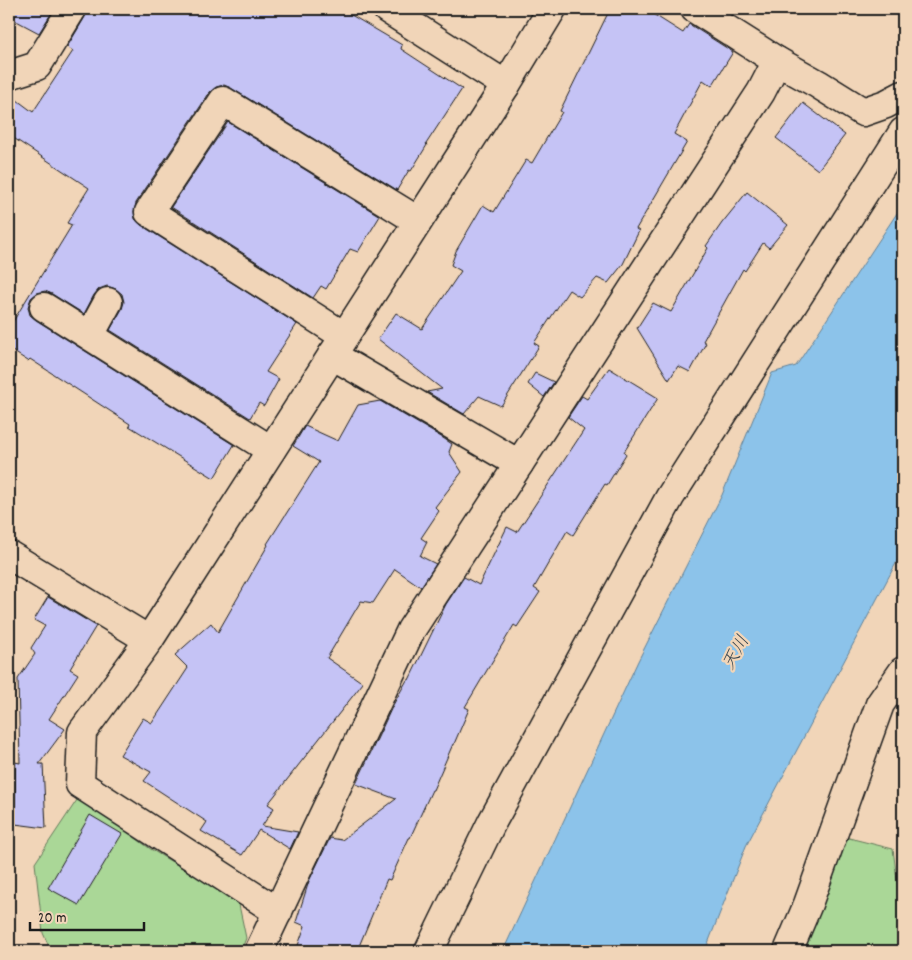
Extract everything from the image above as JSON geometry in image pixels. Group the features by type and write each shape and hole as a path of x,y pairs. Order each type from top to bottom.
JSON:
{"street":[{"path":"9,75 37,66 72,9"},
{"path":"387,9 506,85"},
{"path":"278,912 80,784 82,732 149,640 506,85 552,9"},
{"path":"694,9 863,112 886,104 903,95"},
{"path":"259,951 411,630 761,92 777,61"},
{"path":"418,221 223,102 149,212 338,345 519,464"},
{"path":"429,951 492,822 670,497 903,132"},
{"path":"90,335 108,302"},
{"path":"44,307 271,450"},
{"path":"9,555 149,640"},
{"path":"788,951 808,904 880,704 903,671"}],"green space":[{"path":"79,797 152,850 226,894 239,905 246,938 241,951 51,951 43,933 35,863"},
{"path":"841,836 893,849 903,925 903,951 795,951"}],"water":[{"name":"天川","path":"903,204 903,550 746,846 705,951 503,951 638,661 722,495 772,373 796,366"}],"building":[{"path":"9,9 54,9 39,33 9,17"},
{"path":"88,9 341,9 402,45 401,49 462,89 397,190 231,88 224,85 216,87 210,92 136,203 135,219 141,225 297,324 266,372 279,379 264,406 259,403 250,418 110,330 124,302 122,294 116,289 107,286 99,289 84,314 45,291 37,293 31,298 28,307 30,315 36,320 234,445 214,478 129,426 130,424 30,359 28,361 9,349 9,328 72,225 67,223 89,188 9,135 9,94 33,112 73,51 67,47"},
{"path":"610,9 645,9 683,33 689,24 733,52 712,86 703,80 674,134 687,142 636,229 639,231 623,264 608,283 597,278 580,297 569,290 534,343 539,346 501,406 479,396 464,414 427,392 442,389 378,339 396,313 422,329 461,271 451,265 456,251 483,205 494,212 526,160 532,163 562,112 560,111"},
{"path":"803,103 845,135 818,170 776,138"},
{"path":"228,122 380,216 358,252 350,249 326,289 321,286 313,298 171,207"},
{"path":"747,192 788,225 769,248 763,243 745,271 743,269 703,341 706,343 690,372 678,366 669,380 637,328 653,303 671,312 708,248 706,246"},
{"path":"609,368 658,398 624,452 626,454 607,485 605,484 573,535 567,531 534,588 540,592 517,627 514,625 465,707 469,709 454,744 390,880 387,879 357,951 296,951 305,926 296,922 309,881 330,838 342,840 396,799 356,784 393,705 407,680 409,680 446,604 464,577 479,585 507,527 517,532 584,430 568,417 582,396 587,399"},
{"path":"535,373 554,382 544,397 528,384"},
{"path":"380,401 452,444 449,452 462,472 435,507 439,511 421,538 427,542 420,556 436,564 421,587 395,569 373,603 361,601 327,658 363,683 268,804 274,808 262,826 298,832 290,849 259,830 242,855 201,831 207,822 144,781 151,772 120,755 143,718 152,723 188,668 175,655 211,623 218,632 267,544 319,462 293,446 305,426 338,441 358,405"},
{"path":"48,597 96,626 70,669 78,674 49,719 65,729 39,764 43,764 46,828 15,824 15,762 20,763 18,679 35,654 31,648 45,626 34,620"},
{"path":"90,815 122,834 79,905 48,888"}]}
